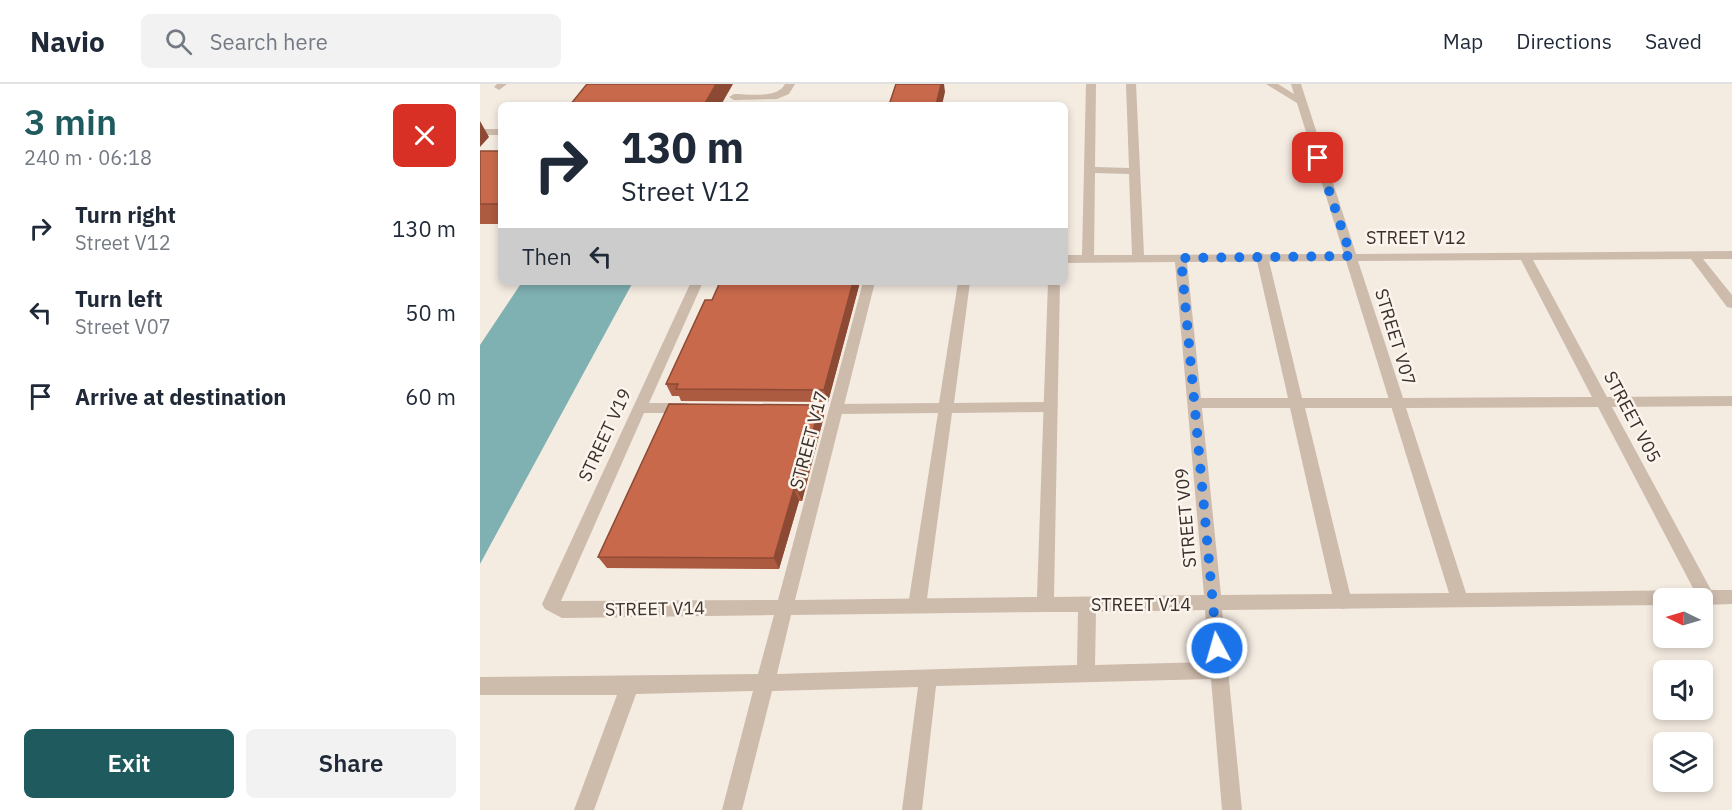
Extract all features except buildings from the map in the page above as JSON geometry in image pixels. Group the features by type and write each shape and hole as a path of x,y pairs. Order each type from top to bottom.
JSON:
{"street":[{"path":"741,84 732,101 765,101 782,94 790,84"},
{"path":"1088,259 1091,84"},
{"path":"1131,84 1138,258"},
{"path":"1271,84 1300,100"},
{"name":"STREET V07","path":"1296,84 1460,600"},
{"path":"480,132 498,132"},
{"path":"1089,170 1135,171"},
{"path":"1693,254 1732,304"},
{"name":"STREET V05","path":"1524,255 1701,588"},
{"name":"STREET V12","path":"1068,259 1732,255"},
{"path":"1262,257 1343,602"},
{"name":"STREET V09","path":"1181,258 1232,810"},
{"name":"STREET V19","path":"551,604 696,285"},
{"name":"STREET V17","path":"732,810 767,683 832,409 868,285"},
{"path":"917,606 964,285"},
{"path":"1045,604 1054,285"},
{"path":"1195,403 1732,401"},
{"path":"832,409 946,406 1051,407"},
{"path":"639,408 698,408"},
{"name":"STREET V14","path":"1713,597 1732,597"},
{"name":"STREET V14","path":"551,604 562,610 1045,604 1213,605 1653,598"},
{"path":"1086,674 1087,605"},
{"path":"480,686 630,686 1219,670"},
{"path":"912,810 928,678"},
{"path":"584,810 630,686"}],"water":[{"path":"520,285 631,285 480,564 480,345"}],"route":[{"path":"1217,648 1181,258 1351,256 1318,158"}]}
